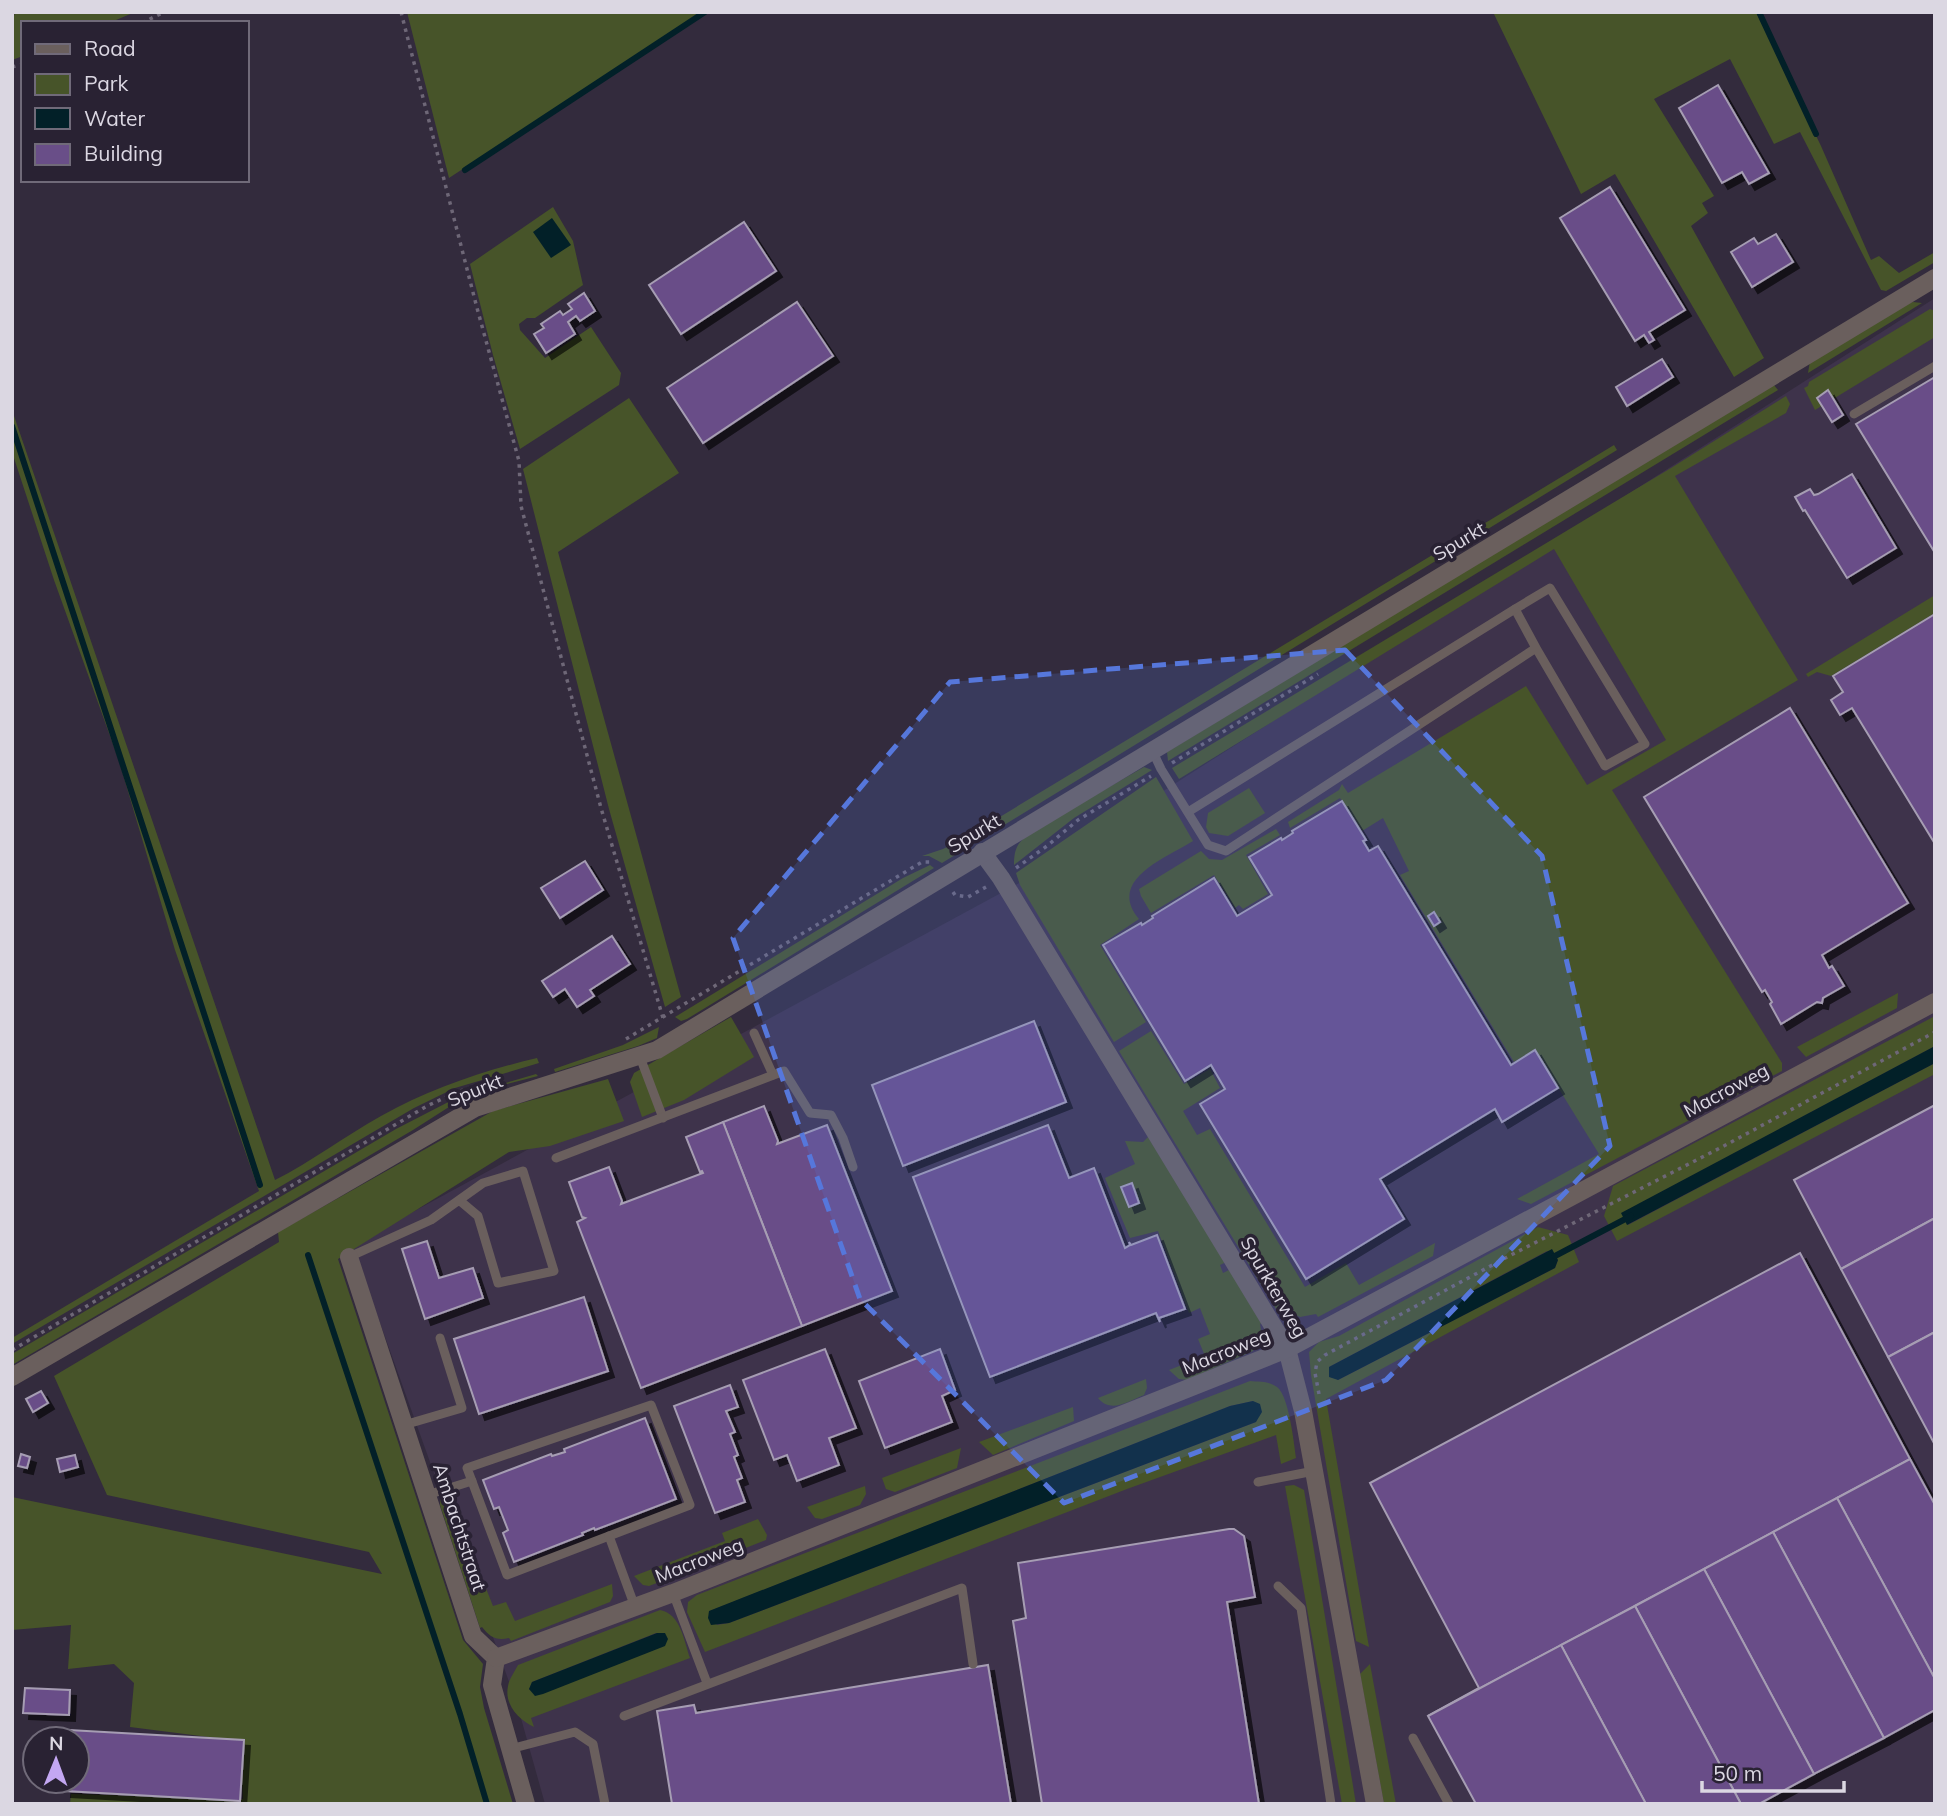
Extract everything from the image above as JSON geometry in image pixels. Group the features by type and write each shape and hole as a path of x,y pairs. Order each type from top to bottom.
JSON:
{"street":[{"name":"Spurkt","path":"12,1377 475,1108 657,1050 1935,278"},
{"name":"Spurkterweg","path":"982,852 1001,878 1287,1349 1303,1411 1375,1804"},
{"name":"Macroweg","path":"496,1658 673,1593 1287,1349 1935,1002"},
{"name":"Ambachtstraat","path":"349,1257 472,1636 496,1658"},
{"path":"496,1658 492,1685 527,1804"}],"lane":[{"path":"1854,414 1935,366"},
{"path":"1188,813 1550,587 1645,744 1605,766 1514,610"},
{"path":"1152,750 1208,845 1226,851 1536,648"},
{"path":"754,1033 774,1076"},
{"path":"640,1057 663,1118"},
{"path":"556,1158 784,1071 810,1113 831,1115 853,1167"},
{"path":"349,1257 431,1220 459,1200 483,1183 523,1171 555,1271 498,1283 478,1216 459,1200"},
{"path":"404,1425 462,1408 440,1338"},
{"path":"651,1405 690,1506 507,1575 472,1481 467,1468 651,1405"},
{"path":"1258,1482 1314,1471"},
{"path":"427,1495 472,1481"},
{"path":"609,1536 635,1607"},
{"path":"1278,1586 1301,1608 1331,1804"},
{"path":"624,1716 962,1588 973,1664"},
{"path":"673,1593 707,1683"},
{"path":"510,1749 575,1732 593,1744 605,1804"},
{"path":"1413,1738 1448,1804"}],"path":[{"path":"146,21 164,12"},
{"path":"401,12 519,461 521,506 594,782 658,1003 674,1040"},
{"path":"1320,1400 1315,1373 1317,1362 1325,1355 1935,1032"}],"highlighted area":[{"path":"1345,650 1542,856 1610,1146 1386,1380 1064,1503 860,1299 733,938 950,682"}],"shaded area":[{"path":"1935,298 1935,1804 545,1804 517,1704 352,1245 1021,882 1019,872 1165,790"}],"green space":[{"path":"15,12 135,12 114,21 21,21 21,57 12,60 12,25"},
{"path":"407,12 702,12 449,178"},
{"path":"1493,12 1756,12 1821,146 1871,260 1879,256 1899,273 1935,252 1935,262 1886,291 1881,290 1800,132 1774,144 1730,59 1654,99 1714,196 1702,203 1708,213 1691,226 1764,358 1734,377 1615,174 1581,194"},
{"path":"553,207 573,241 583,285 535,318 527,318 519,324 520,330 545,358 591,327 621,373 619,385 520,449 470,264"},
{"path":"1913,302 1922,303 1808,373 1810,361"},
{"path":"1930,309 1935,311 1935,337 1815,410 1804,388 1809,382"},
{"path":"1773,384 1778,390 1168,761 1167,752"},
{"path":"1786,396 1790,404 1786,413 1675,476 1798,680 1612,790 1782,1063 1782,1071 1531,1204 1517,1199 1599,1154 1535,1050 1514,1062 1400,875 1409,871 1383,818 1362,831 1340,798 1290,828 1288,822 1339,790 1342,784 1348,793 1526,686 1587,785 1666,740 1554,549 1179,779 1172,768"},
{"path":"629,398 679,473 558,552 681,997 665,1007 609,809 523,469"},
{"path":"12,410 275,1180 381,1116 418,1097 496,1069 537,1058 539,1063 455,1088 414,1108 12,1344 12,1338 259,1191 175,950 119,761 54,580 12,452"},
{"path":"1614,445 1617,450 942,863 929,856 922,856 965,838"},
{"path":"1935,595 1935,613 1831,676 1817,672 1808,677 1806,674"},
{"path":"1144,767 1152,770 1074,818 1014,865 1017,848 1030,833"},
{"path":"1156,777 1193,841 1155,863 1134,882 1130,893 1131,905 1139,919 1100,945 1146,1022 1114,1042 1020,885 1016,873"},
{"path":"1249,788 1265,813 1228,836 1209,833 1206,827 1208,813"},
{"path":"1276,829 1280,835 1246,855 1268,894 1243,909 1239,905 1235,908 1214,875 1151,913 1141,896 1139,889 1201,851 1209,859 1222,860"},
{"path":"930,865 934,868 687,1019 681,1021 675,1017 903,878"},
{"path":"1898,993 1897,1008 1806,1057 1797,1047"},
{"path":"1935,1016 1935,1046 1622,1213 1628,1225 1935,1063 1935,1074 1617,1241 1604,1216 1613,1186"},
{"path":"731,1017 754,1057 684,1100 642,1117 630,1082 634,1073"},
{"path":"659,1027 657,1038 555,1072 554,1069 623,1045"},
{"path":"1151,1031 1184,1084 1210,1069 1220,1088 1183,1111 1197,1135 1210,1129 1305,1287 1346,1263 1359,1285 1435,1243 1433,1256 1318,1317 1316,1314 1300,1317 1279,1307 1276,1309 1119,1051"},
{"path":"536,1074 538,1076 463,1098 12,1365 12,1354 396,1129 458,1097"},
{"path":"608,1079 624,1121 550,1146 509,1152 338,1259 463,1640 483,1664 480,1687 484,1708 513,1804 70,1804 71,1795 243,1799 240,1741 130,1727 134,1683 114,1664 68,1669 71,1625 12,1630 12,1497 382,1574 369,1552 107,1495 54,1376 279,1242 278,1232 493,1111"},
{"path":"1148,1137 1226,1262 1220,1265 1223,1273 1229,1270 1263,1322 1260,1324 1262,1337 1253,1351 1187,1380 1179,1379 1169,1370 1205,1356 1198,1339 1210,1334 1200,1308 1189,1313 1158,1231 1130,1238 1105,1178 1135,1164 1125,1141 1143,1142"},
{"path":"1538,1227 1568,1235 1579,1262 1326,1399 1369,1647 1356,1641 1311,1375 1309,1352 1319,1342 1339,1336","holes":["1547,1251 1558,1260 1555,1268 1338,1380 1329,1367"]},
{"path":"1146,1379 1147,1388 1144,1395 1126,1403 1114,1406 1103,1403 1098,1398"},
{"path":"1250,1381 1274,1385 1285,1400 1296,1458 1281,1464 1276,1435 1127,1489 705,1652 687,1612 688,1602 697,1595","holes":["1253,1401 1256,1422 729,1623 717,1625 710,1611 1230,1406"]},
{"path":"1073,1407 1074,1421 993,1455 979,1442"},
{"path":"961,1448 957,1468 895,1492 886,1489 882,1478"},
{"path":"1294,1485 1304,1490 1356,1804 1342,1804 1285,1486"},
{"path":"865,1486 866,1494 860,1505 822,1519 815,1518 807,1507"},
{"path":"449,1495 493,1606 506,1602 515,1621 612,1584 613,1596 610,1602 511,1641 509,1638 491,1636 480,1628 440,1505 440,1499"},
{"path":"758,1519 767,1535 766,1540 649,1586 643,1585 634,1576 725,1541 722,1533"},
{"path":"660,1610 677,1622 690,1658 531,1718 534,1727 518,1716 508,1699 509,1683 518,1665","holes":["656,1633 665,1633 529,1690 532,1682"]},
{"path":"1370,1664 1396,1804 1384,1804 1360,1674"}],"water":[{"path":"552,218 571,245 551,258 533,232"},
{"path":"1935,1046 1935,1063 1627,1225 1621,1213"},
{"path":"1552,1249 1558,1260 1555,1268 1338,1380 1329,1377 1329,1367"},
{"path":"1253,1401 1260,1404 1262,1412 1256,1422 729,1623 711,1625 708,1618 709,1611 1230,1406"},
{"path":"657,1633 665,1633 668,1639 665,1646 543,1694 535,1696 529,1689 532,1682"}],"building":[{"path":"1718,85 1769,173 1749,184 1742,172 1722,183 1679,108"},
{"path":"1610,187 1685,310 1649,332 1654,340 1649,343 1644,335 1635,341 1560,218"},
{"path":"744,222 776,271 681,334 649,285"},
{"path":"1776,234 1793,262 1752,287 1731,252 1754,238 1758,244"},
{"path":"584,293 595,311 580,321 576,316 568,322 575,334 546,353 534,334 544,328 541,324 560,311 563,315 572,309 568,304"},
{"path":"797,302 833,356 703,443 667,388"},
{"path":"1662,359 1673,377 1627,406 1616,387"},
{"path":"1935,377 1935,553 1856,424"},
{"path":"1828,390 1843,415 1832,422 1817,398"},
{"path":"1852,474 1896,548 1847,578 1795,497 1810,489 1814,495 1818,494"},
{"path":"1935,614 1935,844 1852,708 1840,715 1831,700 1843,692 1833,676"},
{"path":"1790,708 1908,903 1822,955 1844,986 1823,998 1822,1003 1817,1002 1781,1024 1765,990 1762,992 1644,797"},
{"path":"1342,801 1366,840 1363,841 1369,851 1378,846 1511,1065 1535,1050 1558,1088 1502,1122 1495,1109 1380,1179 1404,1219 1306,1279 1200,1104 1225,1089 1211,1065 1185,1081 1103,945 1141,923 1142,925 1214,878 1237,916 1272,895 1249,857 1281,838 1282,840"},
{"path":"585,861 603,890 560,918 541,888"},
{"path":"1434,912 1440,922 1434,926 1428,916"},
{"path":"612,936 630,964 590,990 594,996 577,1007 565,989 553,997 542,981"},
{"path":"1034,1021 1066,1102 903,1166 872,1085"},
{"path":"1935,1105 1935,1218 1841,1269 1794,1180"},
{"path":"764,1106 777,1144 827,1125 892,1291 802,1326 723,1122"},
{"path":"723,1122 802,1326 641,1388 577,1222 585,1218 582,1217 569,1182 609,1167 621,1204 703,1173 700,1172 686,1137"},
{"path":"1048,1125 1069,1178 1094,1168 1125,1248 1130,1245 1129,1242 1131,1245 1157,1235 1185,1309 1159,1318 1160,1322 1156,1313 990,1377 913,1177"},
{"path":"1132,1183 1139,1203 1129,1207 1121,1187"},
{"path":"1935,1218 1935,1332 1888,1357 1841,1269"},
{"path":"427,1241 439,1278 473,1268 483,1298 425,1319 402,1249"},
{"path":"1800,1253 1910,1459 1428,1716 1479,1688 1370,1483"},
{"path":"584,1297 608,1371 479,1414 454,1339"},
{"path":"1935,1332 1935,1445 1888,1357"},
{"path":"825,1349 856,1428 829,1438 839,1465 797,1481 787,1455 774,1460 743,1380"},
{"path":"940,1349 955,1390 942,1396 952,1422 885,1448 859,1381"},
{"path":"730,1385 738,1407 726,1411 735,1432 730,1434 738,1455 734,1457 742,1478 737,1480 745,1502 715,1513 674,1406"},
{"path":"41,1391 48,1403 33,1412 26,1399"},
{"path":"645,1418 676,1499 595,1530 594,1528 582,1533 583,1535 514,1562 503,1533 508,1530 499,1507 494,1509 483,1480 551,1454 552,1456 565,1452 564,1449"},
{"path":"21,1454 30,1457 27,1468 18,1466"},
{"path":"75,1455 78,1467 60,1472 57,1459"},
{"path":"1910,1459 1935,1505 1935,1679 1837,1498"},
{"path":"1837,1498 1935,1679 1935,1710 1884,1738 1773,1532"},
{"path":"1234,1529 1244,1536 1255,1597 1227,1602 1259,1804 1042,1804 1013,1621 1026,1618 1018,1563"},
{"path":"1773,1532 1884,1738 1814,1774 1704,1569"},
{"path":"1704,1569 1814,1774 1759,1804 1741,1804 1635,1606"},
{"path":"1635,1606 1741,1804 1646,1804 1561,1645"},
{"path":"1561,1645 1646,1804 1476,1804 1428,1716"},
{"path":"988,1665 1011,1804 672,1804 657,1711 694,1705 696,1713"},
{"path":"25,1688 70,1690 69,1715 23,1713"},
{"path":"91,1731 244,1740 240,1801 91,1792"}],"waterway":[{"path":"465,170 705,12"},
{"path":"1759,12 1816,134"},
{"path":"12,426 260,1185"},
{"path":"1555,1256 1631,1216"},
{"path":"308,1255 460,1714 487,1804"}]}
